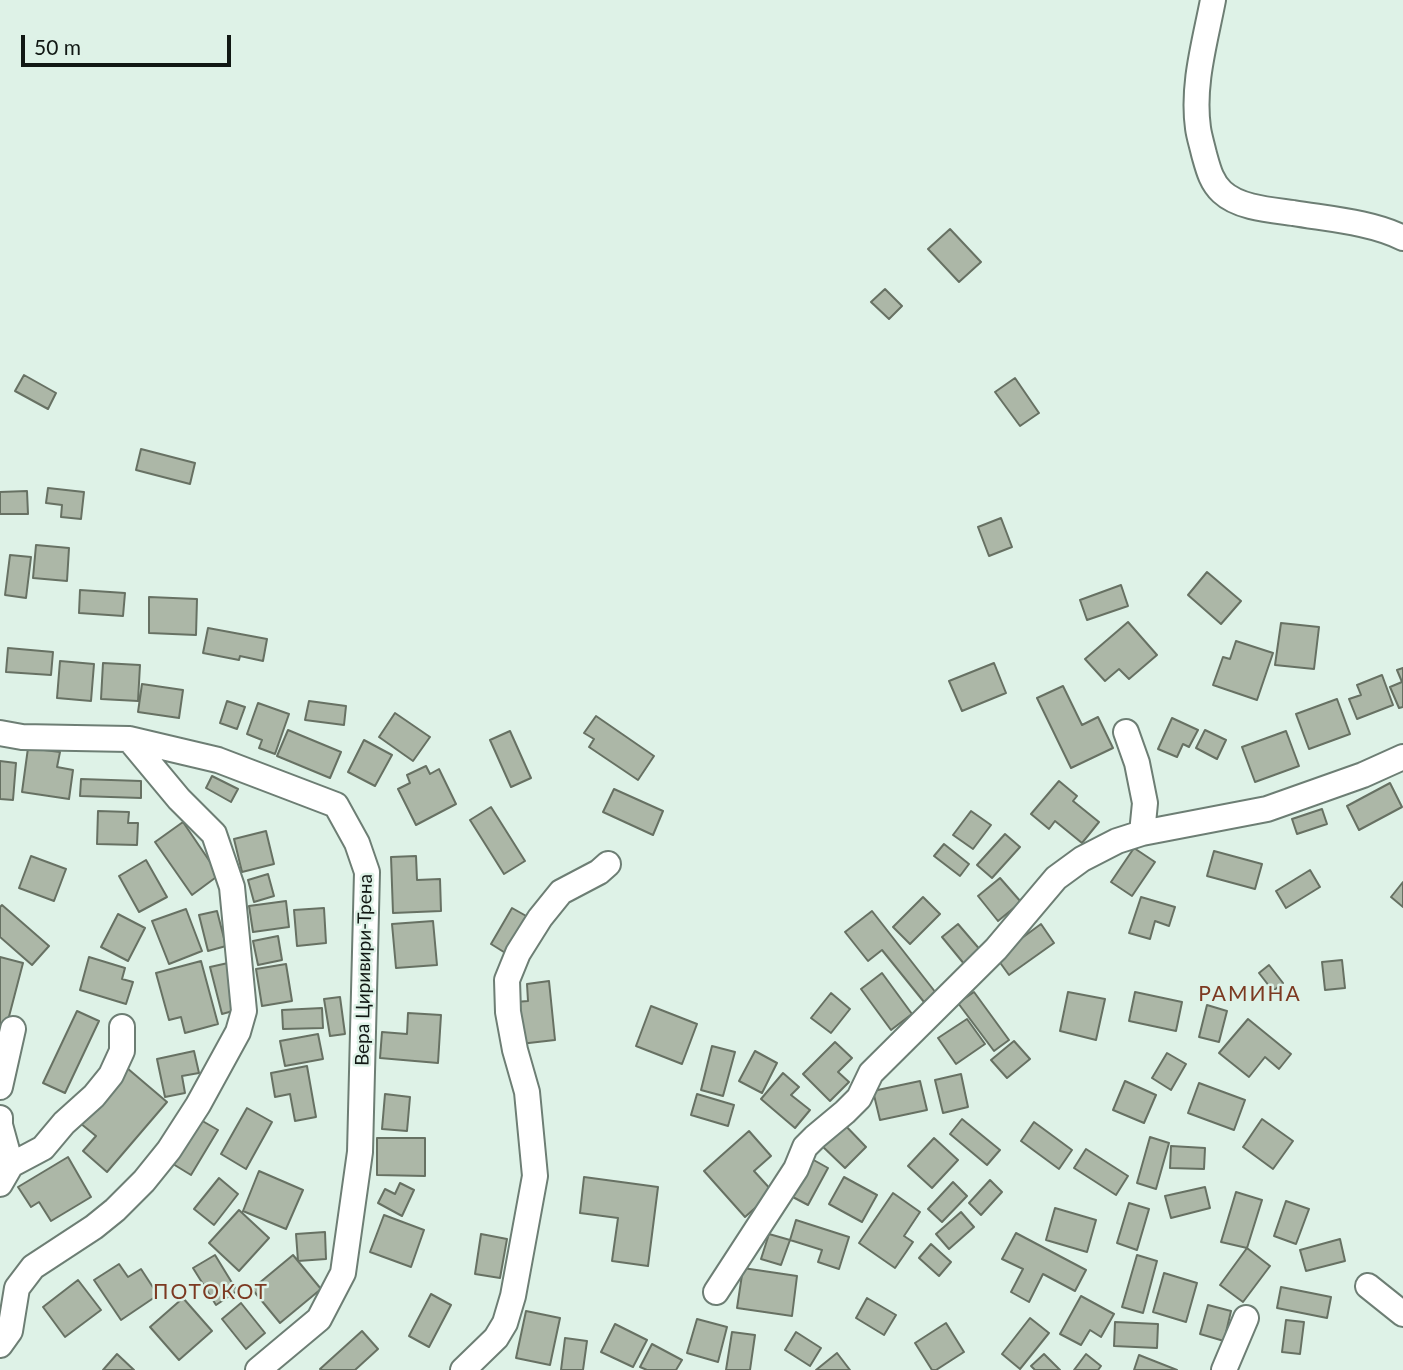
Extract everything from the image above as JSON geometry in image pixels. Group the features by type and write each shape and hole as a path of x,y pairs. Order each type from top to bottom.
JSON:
{"street":[{"path":"1213,0 1200,59 1197,106 1198,128 1208,167 1212,180 1221,192 1234,201 1252,206 1339,220 1403,238"},
{"name":"Вера Циривири-Трена","path":"0,733 22,737 129,739 218,760 336,805 357,843 367,872 360,1152 343,1273 319,1319 258,1370"},
{"path":"1126,733 1137,763 1145,803 1142,833"},
{"path":"0,1345 10,1331 17,1288 33,1267 115,1210 144,1181 169,1150 198,1105 238,1032 244,1011 232,887 214,834 179,799 129,739"},
{"path":"716,1292 796,1169 805,1147 859,1098 872,1073 996,949 1056,877 1082,859 1118,841 1142,833 1266,809 1363,775 1403,757"},
{"path":"463,1370 496,1339 505,1323 513,1296 535,1176 527,1092 508,1013 507,980 518,953 540,918 561,892 599,872 608,864"},
{"path":"0,1118 6,1175 43,1148 111,1075 122,1051 122,1027"},
{"path":"0,1087 13,1029"},
{"path":"1368,1286 1403,1314"},
{"path":"1224,1370 1246,1318"}],"building":[{"path":"950,229 981,262 959,282 928,249"},
{"path":"885,289 902,306 889,319 871,302"},
{"path":"24,375 56,393 48,409 15,391"},
{"path":"1015,378 1039,413 1020,426 995,392"},
{"path":"141,449 195,463 190,484 136,470"},
{"path":"48,488 84,492 81,519 61,517 62,505 46,503"},
{"path":"27,491 28,514 0,514 0,492"},
{"path":"1001,518 1012,547 989,556 978,527"},
{"path":"36,545 69,548 67,581 33,578"},
{"path":"10,555 31,557 26,598 5,595"},
{"path":"1207,572 1241,601 1221,624 1188,595"},
{"path":"1121,585 1128,606 1087,620 1080,600"},
{"path":"80,590 125,593 123,616 79,613"},
{"path":"149,597 197,599 196,635 149,633"},
{"path":"1128,622 1157,655 1129,679 1119,669 1105,681 1085,659"},
{"path":"1281,623 1319,627 1314,669 1275,665"},
{"path":"208,628 267,639 263,661 240,656 239,660 203,653"},
{"path":"1236,641 1273,653 1257,700 1213,685 1223,657 1230,659"},
{"path":"8,648 53,652 51,675 6,672"},
{"path":"60,661 94,664 91,701 57,698"},
{"path":"103,663 140,665 138,701 101,699"},
{"path":"994,663 1006,693 962,711 949,681"},
{"path":"1403,668 1403,707 1399,708 1390,687 1402,682 1397,670"},
{"path":"1382,675 1393,705 1357,719 1349,699 1361,695 1357,685"},
{"path":"142,684 183,690 179,718 138,712"},
{"path":"1063,686 1082,725 1098,717 1113,748 1071,768 1037,698"},
{"path":"1337,699 1350,734 1309,749 1296,714"},
{"path":"227,701 245,707 237,729 220,723"},
{"path":"309,701 346,706 344,725 305,720"},
{"path":"258,703 289,714 275,754 259,748 262,740 247,734"},
{"path":"395,713 430,737 413,761 379,737"},
{"path":"596,716 654,756 638,780 589,747 594,739 584,733"},
{"path":"1172,718 1198,730 1189,747 1183,744 1177,757 1158,749"},
{"path":"288,730 341,752 330,778 277,756"},
{"path":"1205,730 1226,740 1217,759 1196,748"},
{"path":"510,731 531,778 511,787 490,740"},
{"path":"1286,731 1299,766 1255,782 1242,747"},
{"path":"364,740 392,755 375,786 348,772"},
{"path":"28,748 60,752 57,767 73,770 69,799 22,792"},
{"path":"0,761 16,763 13,800 0,799"},
{"path":"426,766 430,774 439,769 456,804 416,825 398,789 410,783 407,775"},
{"path":"212,776 238,789 231,802 206,788"},
{"path":"81,779 141,781 141,798 80,796"},
{"path":"1059,781 1077,796 1073,801 1099,822 1082,843 1055,821 1049,829 1031,814"},
{"path":"1390,783 1402,807 1359,830 1347,806"},
{"path":"614,789 663,811 653,835 603,812"},
{"path":"491,807 525,861 504,874 470,820"},
{"path":"1322,809 1327,824 1297,834 1292,819"},
{"path":"98,811 129,812 128,823 138,823 137,845 97,844"},
{"path":"971,811 991,825 973,849 953,835"},
{"path":"183,822 219,875 192,895 155,842"},
{"path":"266,831 274,864 242,872 234,839"},
{"path":"1005,834 1020,847 992,878 977,865"},
{"path":"944,844 969,864 960,876 934,856"},
{"path":"1134,848 1155,862 1132,896 1111,882"},
{"path":"1214,851 1262,864 1255,889 1207,876"},
{"path":"31,856 66,869 54,901 19,888"},
{"path":"416,856 417,880 440,879 441,911 393,913 391,857"},
{"path":"146,860 167,897 139,912 119,876"},
{"path":"1310,870 1320,887 1286,908 1276,891"},
{"path":"268,874 274,896 254,902 248,880"},
{"path":"1000,878 1021,902 998,921 978,896"},
{"path":"1403,882 1403,907 1391,897"},
{"path":"923,897 940,914 910,944 893,927"},
{"path":"1141,897 1175,907 1169,926 1155,921 1150,939 1129,933"},
{"path":"286,901 289,927 253,932 249,906"},
{"path":"2,905 49,946 32,965 0,937"},
{"path":"324,908 326,943 297,946 294,910"},
{"path":"512,908 528,917 507,954 491,944"},
{"path":"186,909 202,951 169,964 152,921"},
{"path":"217,911 226,946 208,951 199,915"},
{"path":"872,911 936,993 924,1002 882,950 868,961 845,932"},
{"path":"118,914 145,928 128,961 101,947"},
{"path":"433,921 437,965 396,968 392,924"},
{"path":"958,924 982,952 965,965 942,937"},
{"path":"1041,924 1054,943 1009,975 996,957"},
{"path":"278,936 282,960 258,965 253,941"},
{"path":"0,957 23,963 6,1028 0,1027"},
{"path":"89,957 125,968 122,979 133,982 126,1004 80,990"},
{"path":"1342,960 1345,988 1325,990 1322,962"},
{"path":"201,961 218,1024 185,1033 181,1017 169,1020 156,973"},
{"path":"228,963 240,1009 222,1014 210,967"},
{"path":"286,964 292,1001 262,1006 256,969"},
{"path":"1269,965 1283,983 1273,991 1259,973"},
{"path":"882,973 912,1014 891,1030 861,989"},
{"path":"549,981 555,1040 520,1044 515,1002 528,1001 527,984"},
{"path":"974,992 1009,1040 994,1051 958,1003"},
{"path":"1068,992 1105,999 1096,1040 1060,1031"},
{"path":"1135,992 1182,1002 1176,1031 1129,1021"},
{"path":"831,993 850,1009 831,1033 811,1018"},
{"path":"340,997 345,1034 330,1036 324,999"},
{"path":"1207,1005 1227,1011 1219,1042 1199,1037"},
{"path":"651,1006 697,1024 682,1064 636,1046"},
{"path":"322,1008 323,1028 283,1029 282,1010"},
{"path":"77,1011 99,1021 65,1093 43,1083"},
{"path":"408,1013 441,1015 438,1063 380,1058 382,1032 407,1034"},
{"path":"967,1019 985,1044 956,1064 938,1038"},
{"path":"1248,1019 1291,1054 1279,1069 1265,1057 1249,1077 1219,1053"},
{"path":"318,1034 323,1059 285,1066 280,1041"},
{"path":"1014,1041 1030,1059 1007,1078 991,1060"},
{"path":"835,1042 852,1058 838,1072 849,1082 830,1101 803,1074"},
{"path":"712,1046 735,1052 723,1096 701,1090"},
{"path":"194,1051 199,1073 182,1076 185,1093 165,1097 157,1059"},
{"path":"755,1051 777,1063 762,1093 739,1081"},
{"path":"1167,1053 1186,1064 1171,1090 1152,1078"},
{"path":"307,1066 316,1117 295,1121 290,1094 275,1097 271,1073"},
{"path":"127,1068 167,1102 107,1172 83,1151 96,1136 80,1123"},
{"path":"783,1073 799,1087 791,1095 810,1110 795,1128 761,1099"},
{"path":"961,1074 968,1107 943,1113 935,1080"},
{"path":"920,1081 927,1110 880,1120 873,1091"},
{"path":"1125,1081 1156,1095 1144,1123 1113,1110"},
{"path":"1199,1083 1245,1100 1234,1130 1188,1113"},
{"path":"385,1094 410,1097 407,1131 382,1129"},
{"path":"697,1094 734,1105 728,1126 691,1115"},
{"path":"247,1108 272,1122 246,1169 221,1154"},
{"path":"199,1119 218,1130 191,1175 173,1164"},
{"path":"962,1119 1000,1150 987,1165 950,1134"},
{"path":"1262,1119 1293,1141 1273,1169 1243,1147"},
{"path":"842,1122 866,1147 845,1168 820,1144"},
{"path":"1034,1122 1072,1150 1059,1169 1021,1141"},
{"path":"749,1131 771,1156 754,1171 773,1192 745,1217 704,1171"},
{"path":"1150,1137 1169,1143 1156,1189 1137,1183"},
{"path":"377,1138 425,1138 425,1176 377,1175"},
{"path":"934,1138 958,1160 932,1188 908,1166"},
{"path":"1171,1146 1205,1148 1204,1169 1170,1168"},
{"path":"1086,1149 1128,1176 1116,1195 1074,1168"},
{"path":"68,1157 91,1197 51,1221 39,1202 31,1207 18,1187"},
{"path":"810,1158 828,1168 808,1205 789,1195"},
{"path":"259,1171 303,1190 286,1229 243,1211"},
{"path":"584,1177 658,1187 648,1266 612,1261 618,1218 580,1213"},
{"path":"844,1177 877,1195 862,1222 829,1204"},
{"path":"219,1178 238,1194 214,1225 194,1209"},
{"path":"990,1180 1002,1192 981,1215 969,1203"},
{"path":"953,1182 967,1196 942,1222 928,1209"},
{"path":"400,1183 414,1190 402,1216 378,1203 385,1189 395,1194"},
{"path":"1205,1187 1210,1208 1171,1218 1165,1196"},
{"path":"1236,1192 1262,1200 1247,1248 1221,1242"},
{"path":"893,1193 920,1212 904,1236 913,1242 895,1268 859,1243"},
{"path":"1286,1201 1309,1209 1296,1244 1274,1236"},
{"path":"1129,1203 1149,1209 1137,1250 1117,1243"},
{"path":"1055,1208 1096,1220 1087,1252 1046,1240"},
{"path":"239,1210 269,1238 239,1271 209,1243"},
{"path":"961,1212 974,1227 949,1249 936,1234"},
{"path":"384,1215 424,1230 411,1267 370,1252"},
{"path":"796,1220 849,1237 839,1269 818,1262 822,1250 790,1240"},
{"path":"325,1232 326,1259 298,1261 296,1234"},
{"path":"1016,1233 1086,1270 1075,1291 1043,1274 1029,1302 1011,1292 1023,1269 1002,1259"},
{"path":"481,1234 507,1239 500,1278 475,1274"},
{"path":"769,1234 790,1240 781,1265 761,1259"},
{"path":"1340,1239 1345,1261 1306,1271 1300,1250"},
{"path":"931,1244 951,1262 939,1276 919,1258"},
{"path":"1247,1248 1270,1266 1243,1302 1220,1285"},
{"path":"215,1255 237,1291 216,1305 193,1268"},
{"path":"293,1255 321,1289 280,1323 252,1289"},
{"path":"1137,1255 1157,1261 1143,1313 1122,1307"},
{"path":"119,1264 128,1277 141,1269 158,1295 121,1320 94,1280"},
{"path":"743,1268 797,1276 792,1316 737,1308"},
{"path":"1164,1273 1197,1283 1186,1322 1153,1312"},
{"path":"78,1280 101,1310 65,1337 43,1307"},
{"path":"1281,1287 1331,1297 1327,1318 1277,1308"},
{"path":"431,1294 451,1305 429,1347 409,1336"},
{"path":"1081,1296 1114,1314 1101,1337 1090,1330 1081,1345 1060,1334"},
{"path":"183,1298 212,1331 179,1360 150,1327"},
{"path":"867,1298 896,1315 884,1335 856,1318"},
{"path":"241,1303 265,1333 246,1349 222,1319"},
{"path":"1208,1305 1231,1311 1224,1341 1200,1334"},
{"path":"526,1311 560,1318 550,1365 516,1358"},
{"path":"1030,1318 1049,1333 1020,1369 1002,1354"},
{"path":"697,1319 727,1327 718,1362 687,1353"},
{"path":"1286,1320 1304,1322 1300,1354 1282,1352"},
{"path":"1115,1322 1158,1324 1157,1348 1114,1346"},
{"path":"946,1323 964,1352 932,1370 915,1343"},
{"path":"615,1324 647,1340 633,1367 601,1352"},
{"path":"362,1331 378,1349 355,1370 320,1369"},
{"path":"732,1332 755,1335 750,1370 726,1370"},
{"path":"796,1332 821,1348 810,1366 785,1350"},
{"path":"565,1338 587,1341 583,1370 561,1370"},
{"path":"652,1344 682,1360 676,1370 647,1370 640,1367"},
{"path":"837,1353 850,1370 816,1370"},
{"path":"117,1354 134,1370 103,1370"},
{"path":"1044,1354 1060,1370 1035,1370 1031,1366"},
{"path":"1086,1354 1101,1366 1098,1370 1074,1370"},
{"path":"1139,1355 1177,1370 1134,1370"}],"district":[{"name":"РАМИНА","path":"1250,994"},
{"name":"ПОТОКОТ","path":"211,1292"}]}
